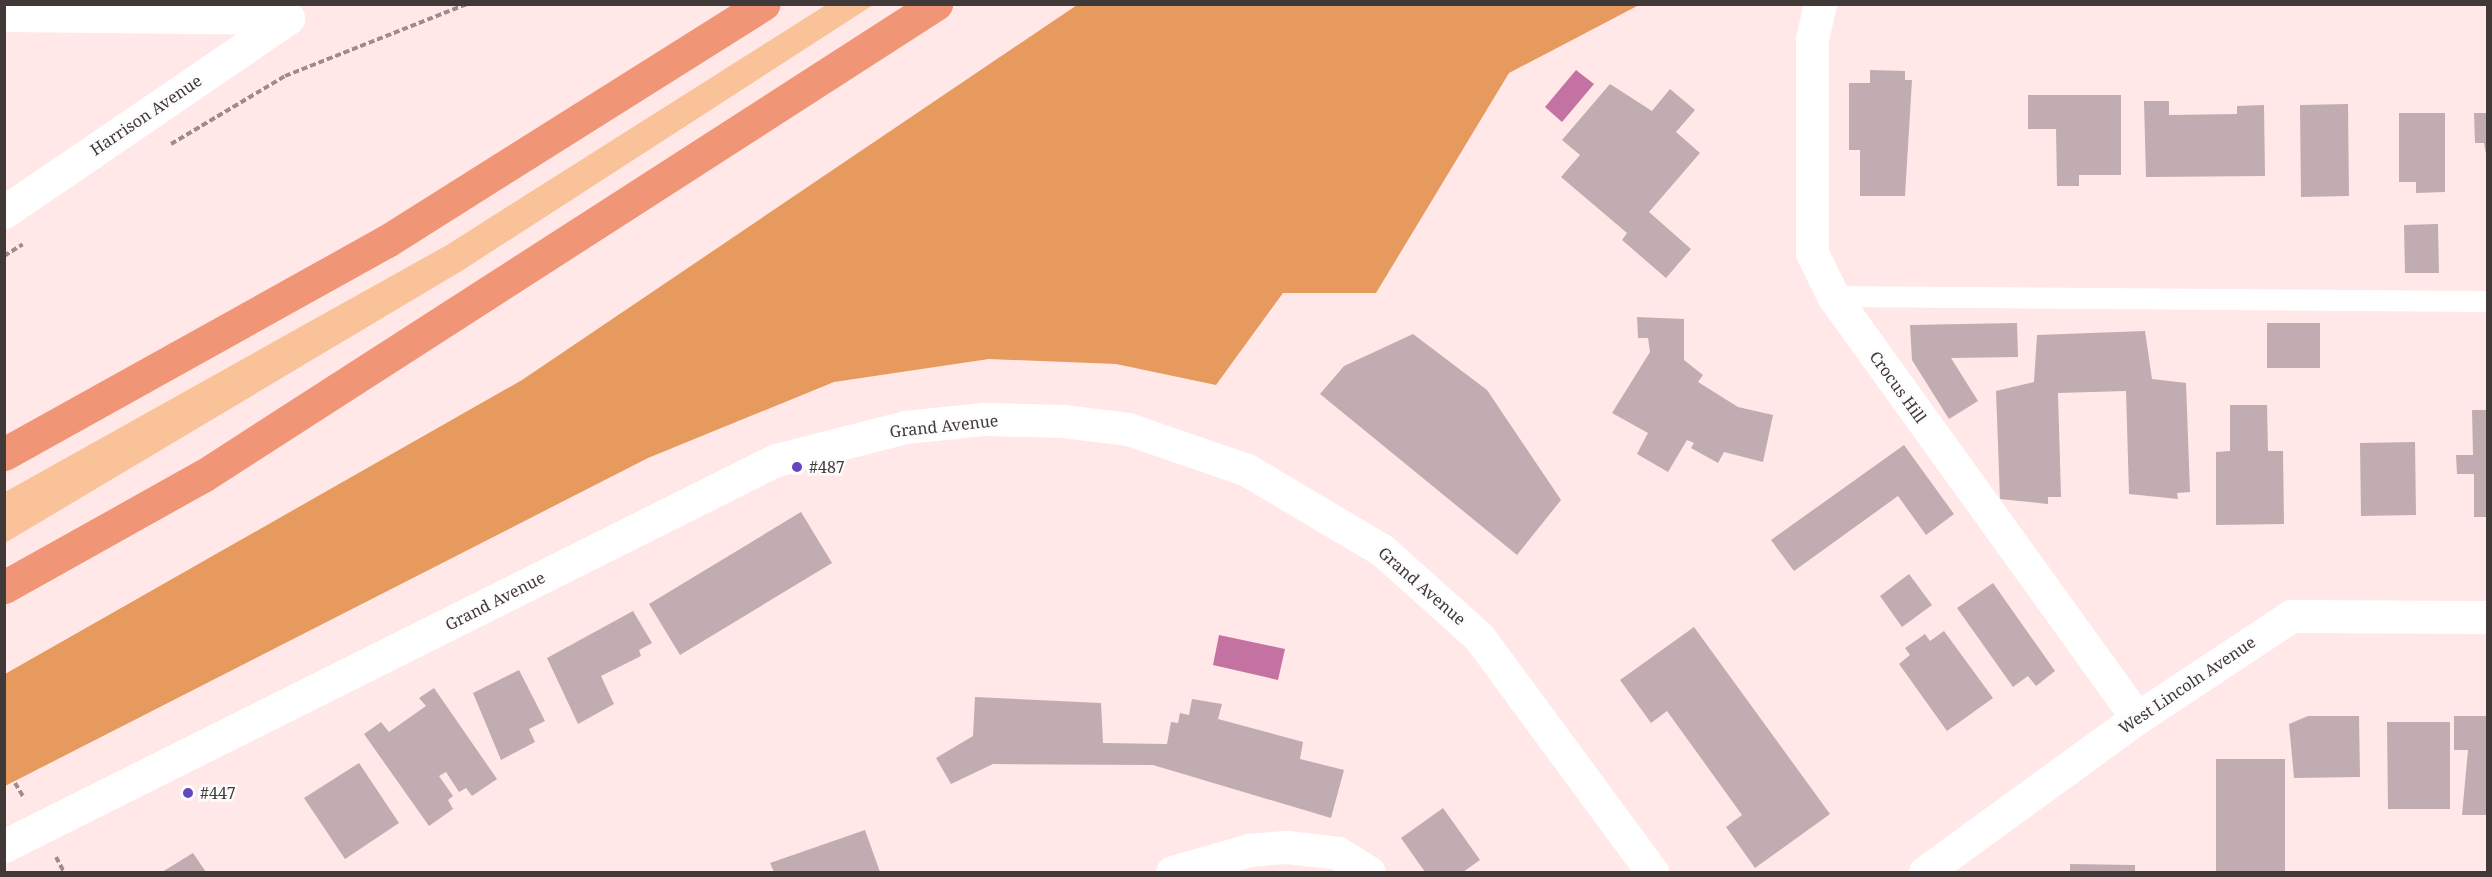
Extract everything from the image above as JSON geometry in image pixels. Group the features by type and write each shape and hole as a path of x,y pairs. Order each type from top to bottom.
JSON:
{"highway":[{"path":"4,454 387,241 764,4"},
{"path":"4,587 203,476 936,4"}],"street":[{"name":"Crocus Hill","path":"1820,4 1812,38 1812,253 1833,296 2137,718"},
{"name":"Harrison Avenue","path":"4,15 288,18 4,212"},
{"name":"Grand Avenue","path":"4,846 776,460 905,427 1052,420 1128,429 1238,466 1317,506 1382,550 1479,637 1652,873"},
{"name":"West Lincoln Avenue","path":"1925,873 2137,718 2290,616 2487,616"},
{"path":"1172,873 1249,850 1313,847 1338,853 1368,873"}],"lane":[{"path":"1833,296 2487,301"}],"path":[{"path":"159,152 285,76 467,4"},
{"path":"4,256 33,237"}],"shaded area":[{"path":"826,5 873,5 463,270 5,543 5,492 447,245"},
{"path":"1077,5 1639,5 1509,73 1376,293 1283,293 1216,385 1116,364 989,359 834,382 648,458 5,786 5,674 522,380"},
{"path":"1576,70 1594,84 1562,122 1545,107"},
{"path":"1219,635 1285,649 1278,680 1213,665"}],"building":[{"path":"1870,70 1905,71 1905,80 1912,80 1905,196 1860,196 1860,150 1849,150 1849,83 1870,83"},
{"path":"1610,84 1652,111 1670,89 1695,110 1676,132 1700,153 1649,212 1691,249 1666,278 1622,240 1627,233 1561,177 1580,155 1562,140"},
{"path":"2028,95 2121,95 2121,175 2079,175 2079,186 2057,186 2056,129 2028,129"},
{"path":"2144,101 2169,101 2169,115 2237,114 2237,106 2264,105 2265,176 2146,177"},
{"path":"2348,104 2349,196 2301,197 2300,105"},
{"path":"2399,113 2445,113 2445,192 2416,193 2416,182 2399,182"},
{"path":"2474,113 2488,113 2488,165 2484,143 2475,143"},
{"path":"2438,224 2439,273 2405,273 2404,225"},
{"path":"1637,317 1684,319 1684,360 1703,375 1698,382 1738,407 1773,415 1763,462 1724,452 1718,463 1691,448 1694,443 1687,440 1668,472 1637,454 1648,433 1612,413 1650,352 1648,338 1638,338"},
{"path":"2017,323 2018,357 1951,358 1978,401 1949,419 1912,360 1910,325"},
{"path":"2267,323 2320,323 2320,368 2267,368"},
{"path":"2145,331 2152,379 2186,383 2190,492 2177,493 2178,499 2129,494 2126,391 2058,393 2061,497 2048,497 2048,504 2000,499 1996,391 2034,382 2037,335"},
{"path":"1413,334 1487,390 1561,500 1517,555 1320,394 1344,366"},
{"path":"2230,405 2267,405 2268,451 2283,451 2284,524 2216,525 2216,452 2230,451"},
{"path":"2472,410 2488,410 2488,517 2474,517 2474,474 2457,474 2456,455 2473,455"},
{"path":"2415,442 2416,515 2361,516 2360,443"},
{"path":"1904,445 1954,514 1926,535 1898,496 1794,571 1771,540"},
{"path":"801,512 832,563 680,655 649,604"},
{"path":"1909,574 1932,605 1902,627 1880,596"},
{"path":"1993,583 2055,671 2036,686 2028,676 2013,687 1957,608"},
{"path":"633,611 652,643 639,650 641,656 601,676 614,704 578,724 547,658"},
{"path":"1694,627 1830,814 1755,868 1726,827 1742,815 1667,711 1651,723 1620,680"},
{"path":"1944,631 1993,698 1947,731 1899,664 1910,655 1905,648 1925,634 1930,641"},
{"path":"519,670 545,721 529,729 535,742 501,760 473,693"},
{"path":"434,688 497,779 472,796 466,788 459,792 446,772 439,776 453,796 448,800 453,809 429,826 364,734 381,722 389,732 426,706 419,698"},
{"path":"975,697 1101,703 1103,743 1167,744 1171,722 1178,723 1180,713 1189,715 1192,699 1222,704 1218,719 1303,742 1300,759 1344,770 1331,818 1153,765 993,764 951,784 936,758 973,736"},
{"path":"2308,716 2359,716 2360,777 2294,778 2289,724"},
{"path":"2454,716 2488,716 2488,815 2462,815 2468,750 2454,750"},
{"path":"2387,722 2450,722 2450,809 2388,809"},
{"path":"2216,759 2285,759 2285,872 2216,872"},
{"path":"359,763 399,823 345,859 304,798"},
{"path":"1443,808 1480,860 1463,872 1425,872 1401,838"},
{"path":"865,830 880,872 774,872 770,863"},
{"path":"193,853 206,872 162,872"},
{"path":"2070,864 2135,865 2135,872 2070,872"}],"place":[{"name":"#487","path":"797,467"},
{"name":"#447","path":"188,793"}]}
